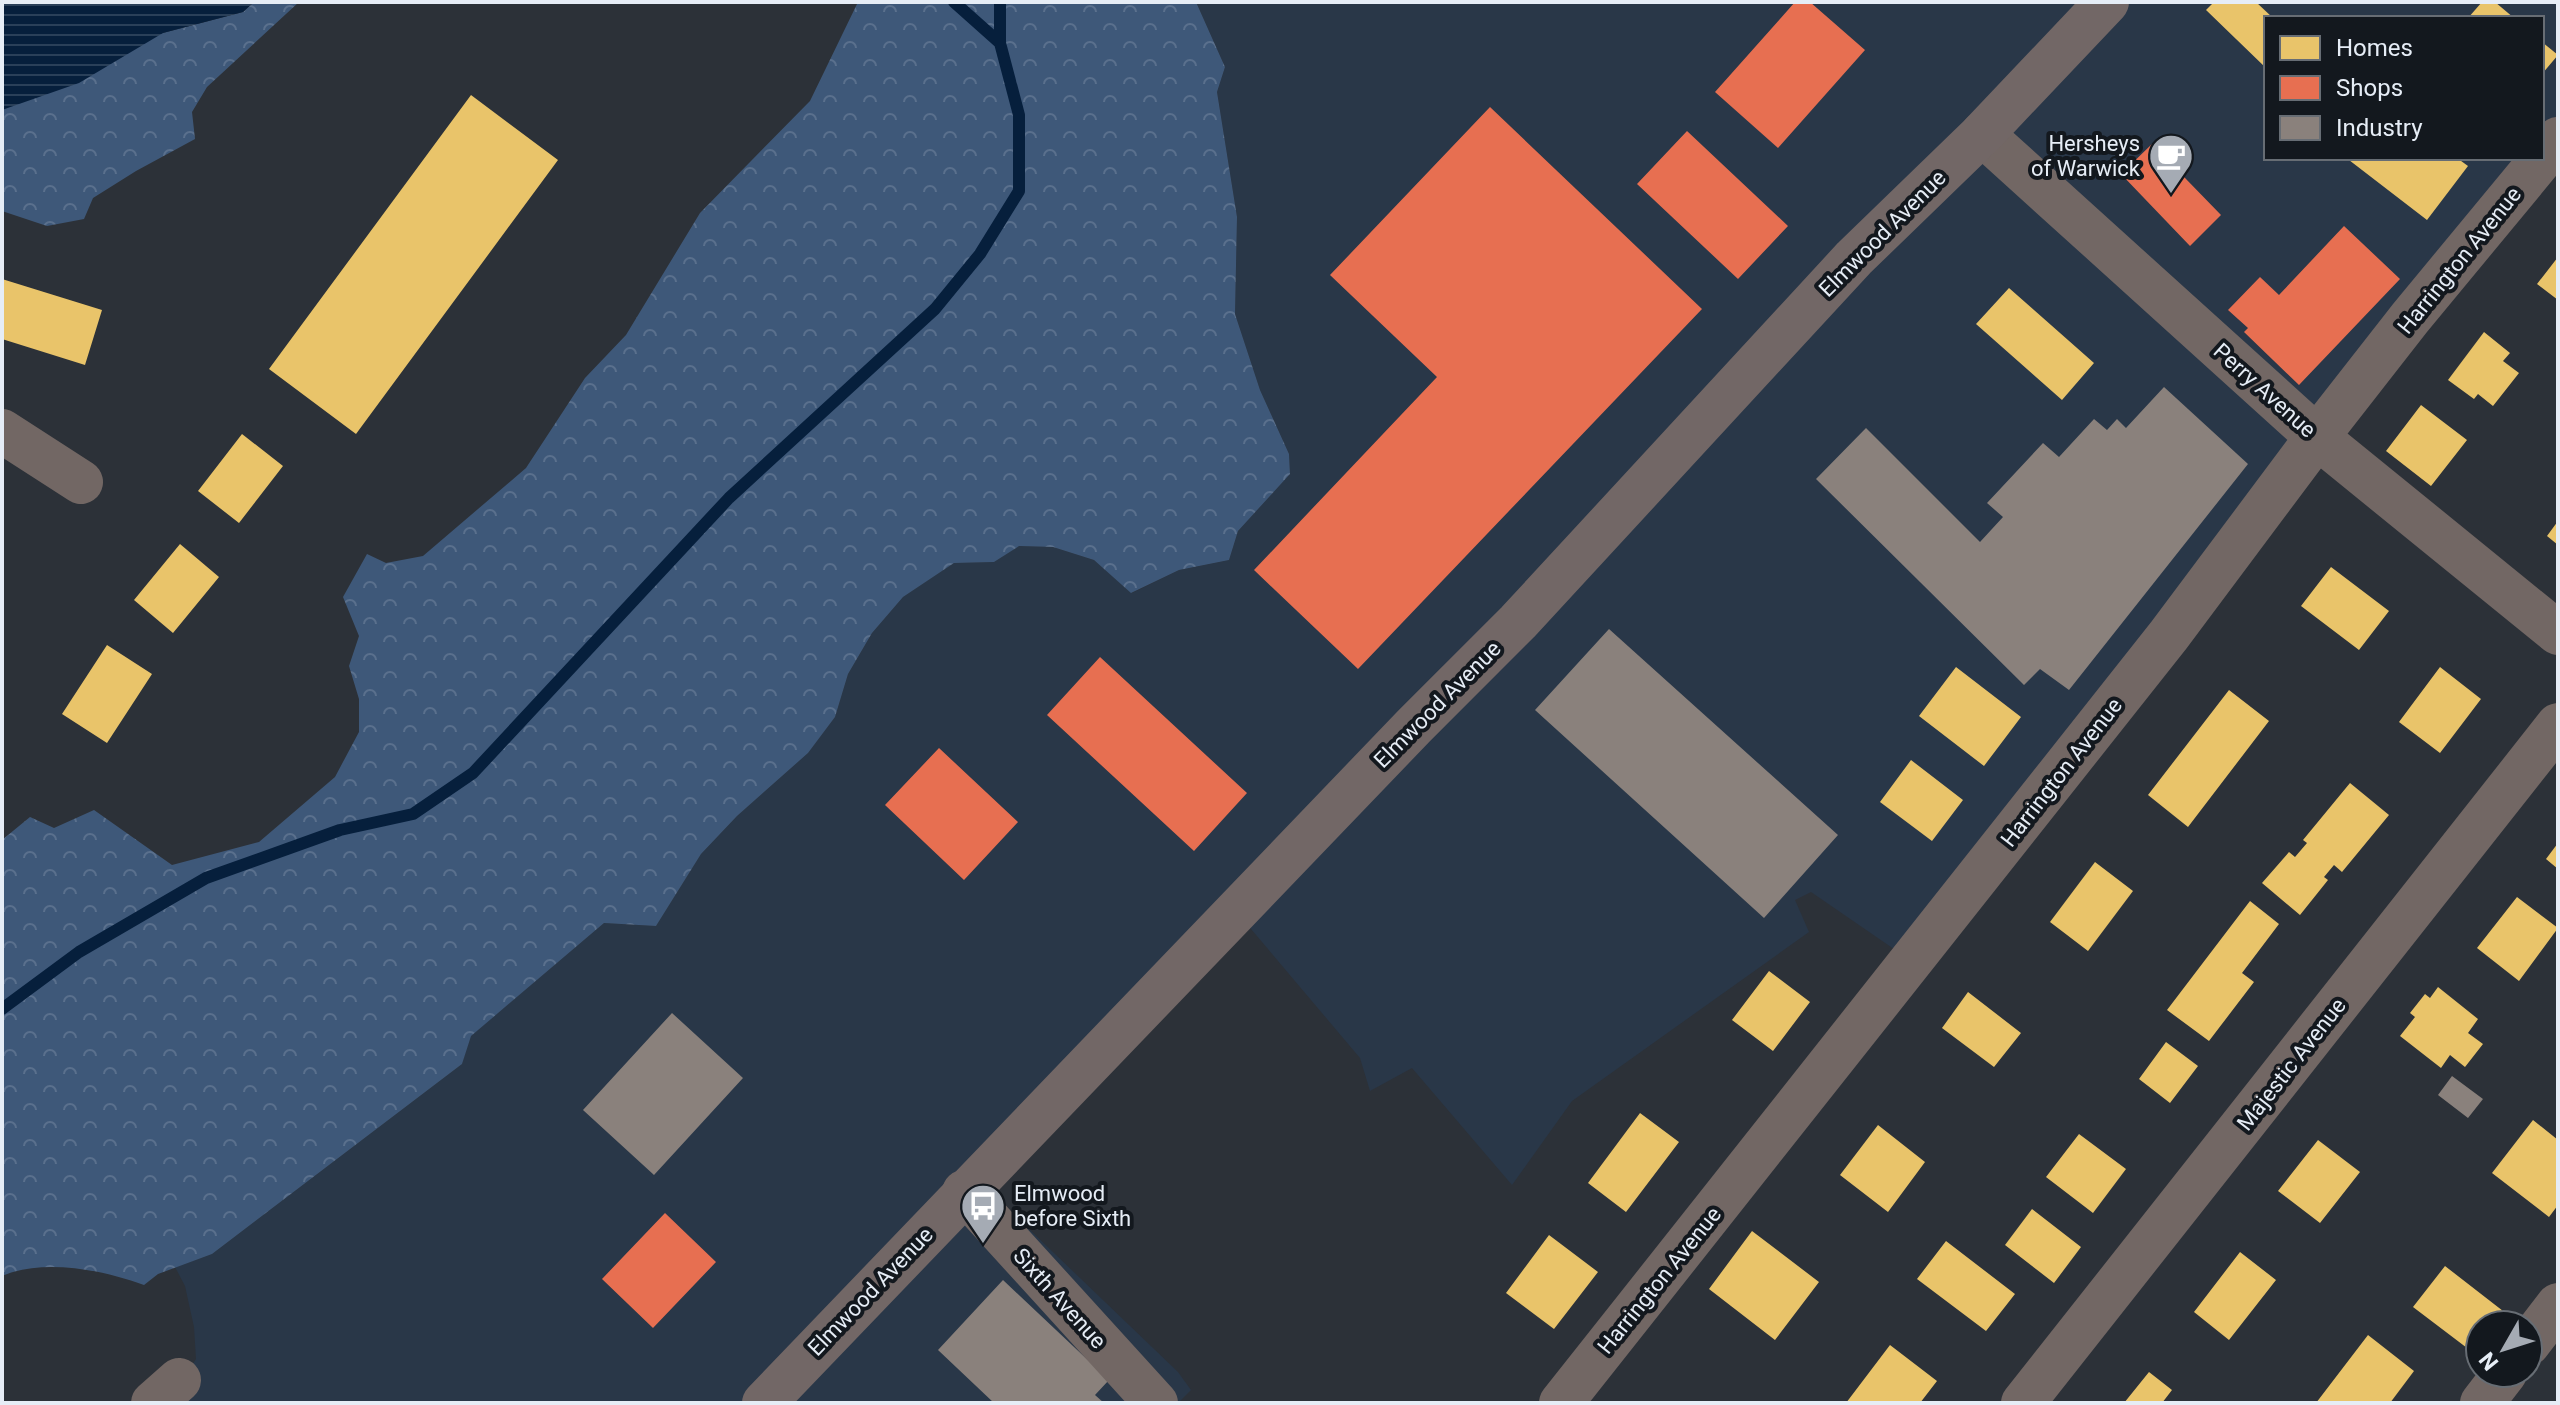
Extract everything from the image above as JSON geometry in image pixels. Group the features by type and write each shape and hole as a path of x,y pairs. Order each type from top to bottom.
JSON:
{"main road":[{"name":"Elmwood Avenue","path":"764,1403 964,1192 1518,622 1854,258 1982,134 2107,2"}],"street":[{"name":"Perry Avenue","path":"1982,134 2317,437 2558,633"},
{"name":"Harrington Avenue","path":"2544,156 2558,139"},
{"name":"Harrington Avenue","path":"1561,1403 2149,660 2410,318 2541,160"},
{"path":"2,431 81,482"},
{"name":"Majestic Avenue","path":"2023,1403 2558,725"},
{"name":"Sixth Avenue","path":"964,1192 1156,1403"},
{"path":"2544,1323 2558,1305"}],"shaded area":[{"path":"2,2 254,2 243,12 163,33 79,83 2,110"},
{"path":"1196,2 2558,2 2558,139 2544,157 2544,16 2264,16 2264,160 2541,160 1907,958 1811,892 1795,900 1809,932 1572,1101 1512,1185 1412,1068 1370,1091 1360,1058 1240,916 982,1184 1178,1372 1191,1390 1178,1403 153,1403 187,1373 196,1359 194,1327 185,1286 175,1267 212,1254 462,1064 470,1036 604,923 656,926 701,854 737,816 808,753 835,717 848,674 872,633 903,597 954,563 994,562 1018,546 1053,547 1094,560 1132,593 1179,570 1229,560 1238,531 1290,474 1289,454 1260,390 1235,314 1237,217 1217,92 1225,67"}],"green space":[{"path":"254,2 299,2 207,87 192,112 195,139 93,198 84,219 47,226 2,211 2,102 132,41 243,12"},
{"path":"858,2 1196,2 1225,67 1217,92 1237,217 1235,314 1260,390 1289,454 1290,474 1238,531 1229,560 1179,570 1131,593 1094,560 1053,547 1019,546 994,562 954,563 903,597 872,633 848,674 835,717 808,753 737,816 701,854 656,926 604,923 471,1036 462,1064 212,1254 158,1274 144,1285 73,1268 36,1268 2,1276 2,840 30,817 54,828 94,810 172,865 259,842 335,777 359,732 359,699 349,666 359,636 343,597 367,554 386,563 423,556 526,468 585,378 626,335 700,213 810,101"}],"building: Homes":[{"path":"2214,2 2256,2 2271,16 2264,16 2264,66 2206,10"},
{"path":"2482,2 2495,2 2512,16 2470,16"},
{"path":"2544,44 2558,55 2544,72"},
{"path":"471,95 558,160 356,434 269,369"},
{"path":"2349,160 2460,160 2468,166 2427,220"},
{"path":"2558,257 2558,300 2537,284"},
{"path":"2,279 102,310 85,365 2,339"},
{"path":"2009,288 2094,363 2062,400 1976,324"},
{"path":"2484,332 2510,353 2503,361 2519,373 2493,406 2478,394 2474,399 2448,380"},
{"path":"2421,405 2467,440 2431,486 2386,451"},
{"path":"242,434 283,466 239,523 198,491"},
{"path":"2558,521 2558,545 2547,536"},
{"path":"180,544 219,577 173,633 134,600"},
{"path":"2331,567 2389,611 2359,650 2301,606"},
{"path":"107,645 152,674 107,743 62,714"},
{"path":"1956,667 2021,717 1984,766 1919,716"},
{"path":"2440,667 2481,699 2440,753 2399,722"},
{"path":"2229,690 2269,721 2188,827 2148,795"},
{"path":"1911,760 1963,800 1932,841 1880,802"},
{"path":"2350,783 2389,815 2342,872 2334,865 2324,877 2328,880 2300,915 2262,883 2289,852 2295,857 2307,843 2303,840"},
{"path":"2558,843 2558,869 2546,859"},
{"path":"2095,862 2133,891 2088,951 2050,922"},
{"path":"2517,897 2558,928 2519,981 2477,948"},
{"path":"2250,901 2279,924 2242,973 2254,982 2209,1041 2167,1010"},
{"path":"1769,971 1810,1002 1773,1051 1732,1020"},
{"path":"2438,987 2478,1019 2468,1033 2483,1044 2465,1067 2450,1055 2441,1068 2400,1036 2415,1017 2410,1013 2425,994 2430,998"},
{"path":"1968,992 2021,1033 1994,1067 1942,1028"},
{"path":"2166,1042 2198,1066 2170,1103 2139,1079"},
{"path":"1640,1113 1679,1142 1626,1212 1588,1183"},
{"path":"2533,1120 2558,1140 2558,1205 2549,1217 2492,1173"},
{"path":"1878,1125 1925,1162 1888,1212 1840,1175"},
{"path":"2079,1134 2126,1169 2093,1213 2046,1177"},
{"path":"2318,1140 2360,1172 2320,1223 2278,1191"},
{"path":"2032,1209 2081,1247 2054,1283 2005,1245"},
{"path":"1752,1231 1819,1282 1775,1340 1709,1289"},
{"path":"1549,1235 1598,1272 1554,1329 1506,1293"},
{"path":"1946,1241 2015,1294 1986,1331 1917,1279"},
{"path":"2240,1252 2276,1280 2229,1340 2194,1312"},
{"path":"2445,1266 2500,1309 2464,1309 2464,1346 2413,1307"},
{"path":"2368,1335 2414,1371 2390,1403 2316,1403"},
{"path":"1890,1345 1937,1381 1920,1403 1846,1403"},
{"path":"2149,1372 2172,1390 2162,1403 2124,1403"}],"building: Shops":[{"path":"1795,2 1810,2 1865,50 1778,148 1715,92"},
{"path":"1490,107 1702,309 1358,669 1254,570 1437,377 1330,275"},
{"path":"1687,131 1788,226 1738,279 1637,184"},
{"name":"Hersheys of Warwick","path":"2152,144 2221,215 2190,246 2121,174"},
{"path":"2344,226 2400,279 2299,385 2244,332 2248,328 2228,310 2260,277 2279,295"},
{"path":"1100,657 1247,793 1194,851 1047,715"},
{"path":"939,748 1018,822 964,880 885,805"},
{"path":"665,1213 716,1262 653,1328 602,1279"}],"building: Industry":[{"path":"2164,387 2248,464 2069,690 2040,669 2024,685 1816,479 1866,428 1980,542 2003,517 1987,503 2043,443 2059,457 2094,419 2107,430 2117,419 2126,428"},
{"path":"1609,629 1838,835 1764,918 1535,710"},
{"path":"672,1013 743,1078 654,1175 583,1110"},
{"path":"2452,1076 2483,1099 2468,1118 2438,1095"},
{"path":"1003,1280 1109,1380 1095,1395 1104,1403 994,1403 938,1350"}],"waterway":[{"path":"954,2 1000,43"},
{"path":"2,1009 79,952 206,878 340,830 413,814 473,773 729,498 935,309 980,254 1019,191 1019,115 1000,43 1000,2"}],"place":[{"name":"Hersheys of Warwick","path":"2171,195"},
{"name":"Elmwood before Sixth","path":"983,1245"}]}
